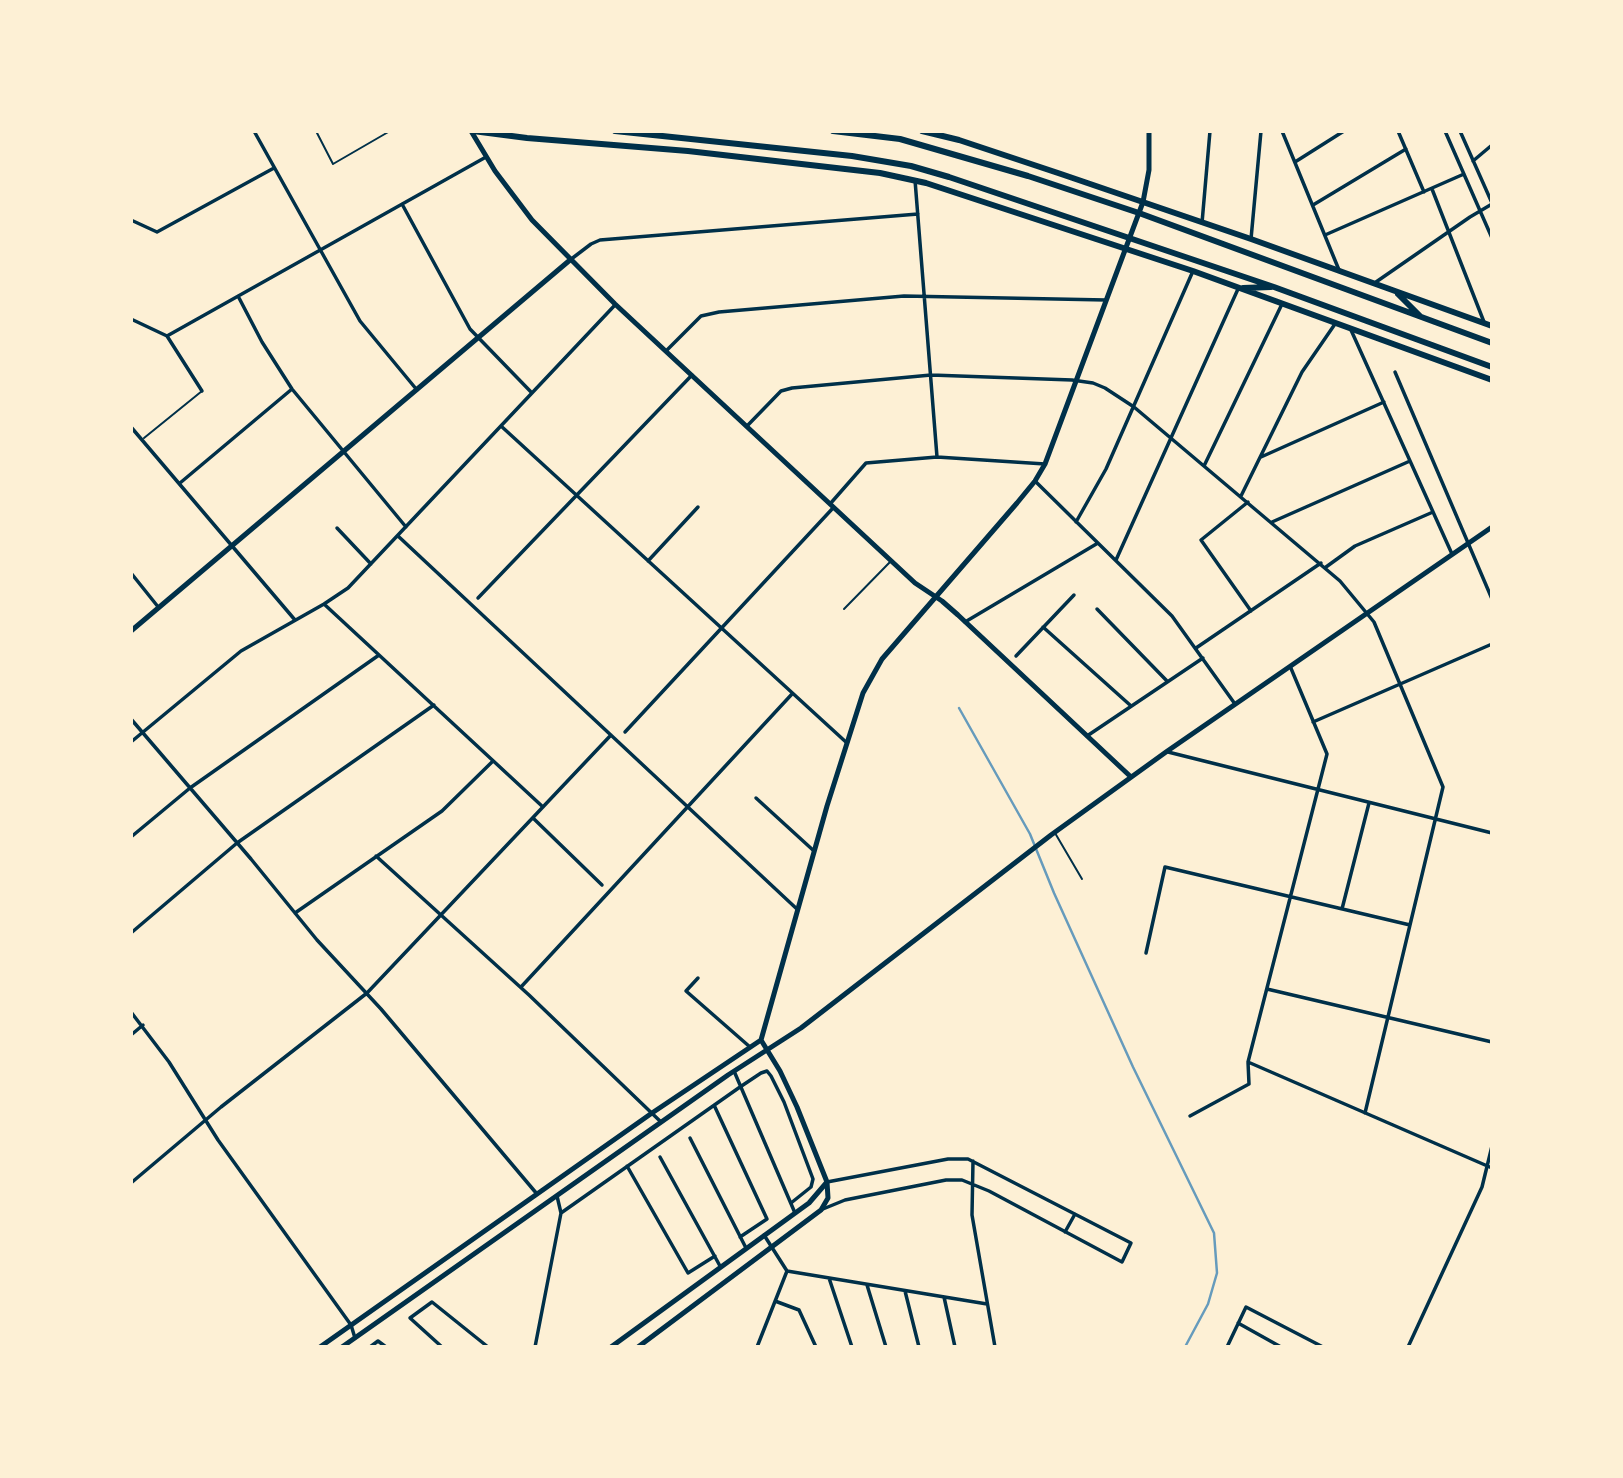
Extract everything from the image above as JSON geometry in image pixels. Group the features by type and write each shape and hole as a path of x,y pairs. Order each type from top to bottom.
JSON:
{"highway":[{"path":"472,131 688,151 880,173 915,180 1193,271 1492,380"},
{"path":"615,131 887,161 949,177 1274,287 1492,367"},
{"path":"833,131 900,139 1028,176 1139,213 1492,343"},
{"path":"922,131 959,140 1251,239 1488,325"},
{"path":"1238,289 1274,287"},
{"path":"1396,291 1421,317"}],"street":[{"path":"254,131 360,321 417,390"},
{"path":"472,131 486,158 532,220 570,260 919,587 936,597 965,622 1130,778"},
{"path":"320,1347 652,1113 761,1040 859,703 875,669 1035,481 1045,464 1143,202 1149,170 1149,131"},
{"path":"1202,223 1210,131"},
{"path":"1251,239 1261,131"},
{"path":"1282,131 1340,272"},
{"path":"1295,162 1344,131"},
{"path":"1398,131 1424,192"},
{"path":"1445,131 1492,238"},
{"path":"1374,284 1448,231 1492,204 1460,131"},
{"path":"1473,161 1492,145"},
{"path":"1313,205 1406,149"},
{"path":"167,336 486,158"},
{"path":"131,220 157,232 274,168"},
{"path":"1325,235 1464,174"},
{"path":"915,180 937,457"},
{"path":"1431,188 1488,325"},
{"path":"402,204 470,329 532,393"},
{"path":"131,631 591,244 600,240 918,214"},
{"path":"1076,522 1106,470 1193,271"},
{"path":"1116,560 1238,289"},
{"path":"666,351 701,316 709,313 925,295 1107,300"},
{"path":"238,296 262,342 292,389 406,527"},
{"path":"131,742 227,661 348,588 615,304"},
{"path":"1204,466 1282,304"},
{"path":"131,319 167,336 202,391"},
{"path":"1241,496 1302,372 1335,324"},
{"path":"1351,330 1452,554"},
{"path":"1395,372 1492,599"},
{"path":"747,426 782,391 792,388 931,375 1078,381 1105,388 1321,563 1367,613 1379,633 1443,787 1365,1113"},
{"path":"478,598 692,376"},
{"path":"180,484 292,389"},
{"path":"1259,458 1384,402"},
{"path":"501,426 847,743"},
{"path":"131,427 295,620"},
{"path":"625,732 832,505 866,463 937,457 1045,464"},
{"path":"1272,522 1410,461"},
{"path":"1035,481 1172,616 1234,704"},
{"path":"1248,502 1201,540 1251,611"},
{"path":"648,561 698,507"},
{"path":"1325,567 1361,543 1433,512"},
{"path":"342,1347 734,1071 801,1028 916,942 1029,851 1234,704 1492,527"},
{"path":"337,528 371,564"},
{"path":"398,536 798,909"},
{"path":"965,622 1098,543"},
{"path":"1196,649 1321,563"},
{"path":"131,573 159,608"},
{"path":"1016,656 1074,595"},
{"path":"324,604 543,807"},
{"path":"1097,609 1167,681"},
{"path":"1043,627 1131,706"},
{"path":"1313,722 1492,644"},
{"path":"131,837 190,788 379,655"},
{"path":"1087,736 1203,658"},
{"path":"1190,1116 1249,1084 1248,1062 1327,754 1290,666"},
{"path":"521,987 792,694"},
{"path":"131,933 237,843 434,705"},
{"path":"131,719 537,1194"},
{"path":"131,1183 205,1120 367,993 611,735"},
{"path":"1166,752 1492,833"},
{"path":"295,913 442,811 493,761"},
{"path":"756,798 814,851"},
{"path":"1342,909 1369,803"},
{"path":"533,818 602,885"},
{"path":"376,856 521,987 662,1122"},
{"path":"1146,953 1165,867 1410,925"},
{"path":"698,978 686,991 750,1047"},
{"path":"1267,989 1492,1042"},
{"path":"131,1012 143,1025 205,1120 351,1325 355,1338"},
{"path":"131,1035 143,1025"},
{"path":"761,1040 789,1090 827,1182 828,1198 821,1210"},
{"path":"741,1041 741,1053"},
{"path":"1248,1062 1489,1167"},
{"path":"734,1071 795,1213"},
{"path":"561,1213 764,1072 769,1072 784,1102 814,1184 791,1203"},
{"path":"714,1105 767,1219 740,1237"},
{"path":"690,1138 746,1248"},
{"path":"1408,1347 1476,1199 1489,1167 1492,1146"},
{"path":"660,1157 720,1266"},
{"path":"611,1347 815,1198 827,1182 956,1158 973,1161 1131,1243 1122,1262 972,1183 954,1180 845,1200 821,1210 638,1347"},
{"path":"808,1163 818,1159"},
{"path":"973,1161 972,1215 995,1347"},
{"path":"627,1166 688,1273 715,1256"},
{"path":"535,1347 561,1213 557,1196"},
{"path":"1065,1232 1075,1214"},
{"path":"764,1235 787,1271 987,1304"},
{"path":"757,1347 787,1271"},
{"path":"829,1278 852,1347"},
{"path":"867,1284 886,1347"},
{"path":"905,1290 919,1347"},
{"path":"944,1297 955,1347"},
{"path":"775,1301 799,1310 816,1347"},
{"path":"442,1347 410,1318 432,1302 488,1347"},
{"path":"1227,1347 1246,1307 1323,1347"},
{"path":"1238,1323 1281,1347"},
{"path":"351,1325 365,1331"},
{"path":"370,1347 378,1341 386,1347"}],"lane":[{"path":"316,131 333,164 390,131"},
{"path":"143,439 202,391"},
{"path":"844,610 891,561"},
{"path":"1053,834 1082,879"}],"waterway":[{"path":"959,708 1030,834 1133,1067 1214,1233 1217,1273 1208,1304 1185,1347"}]}
